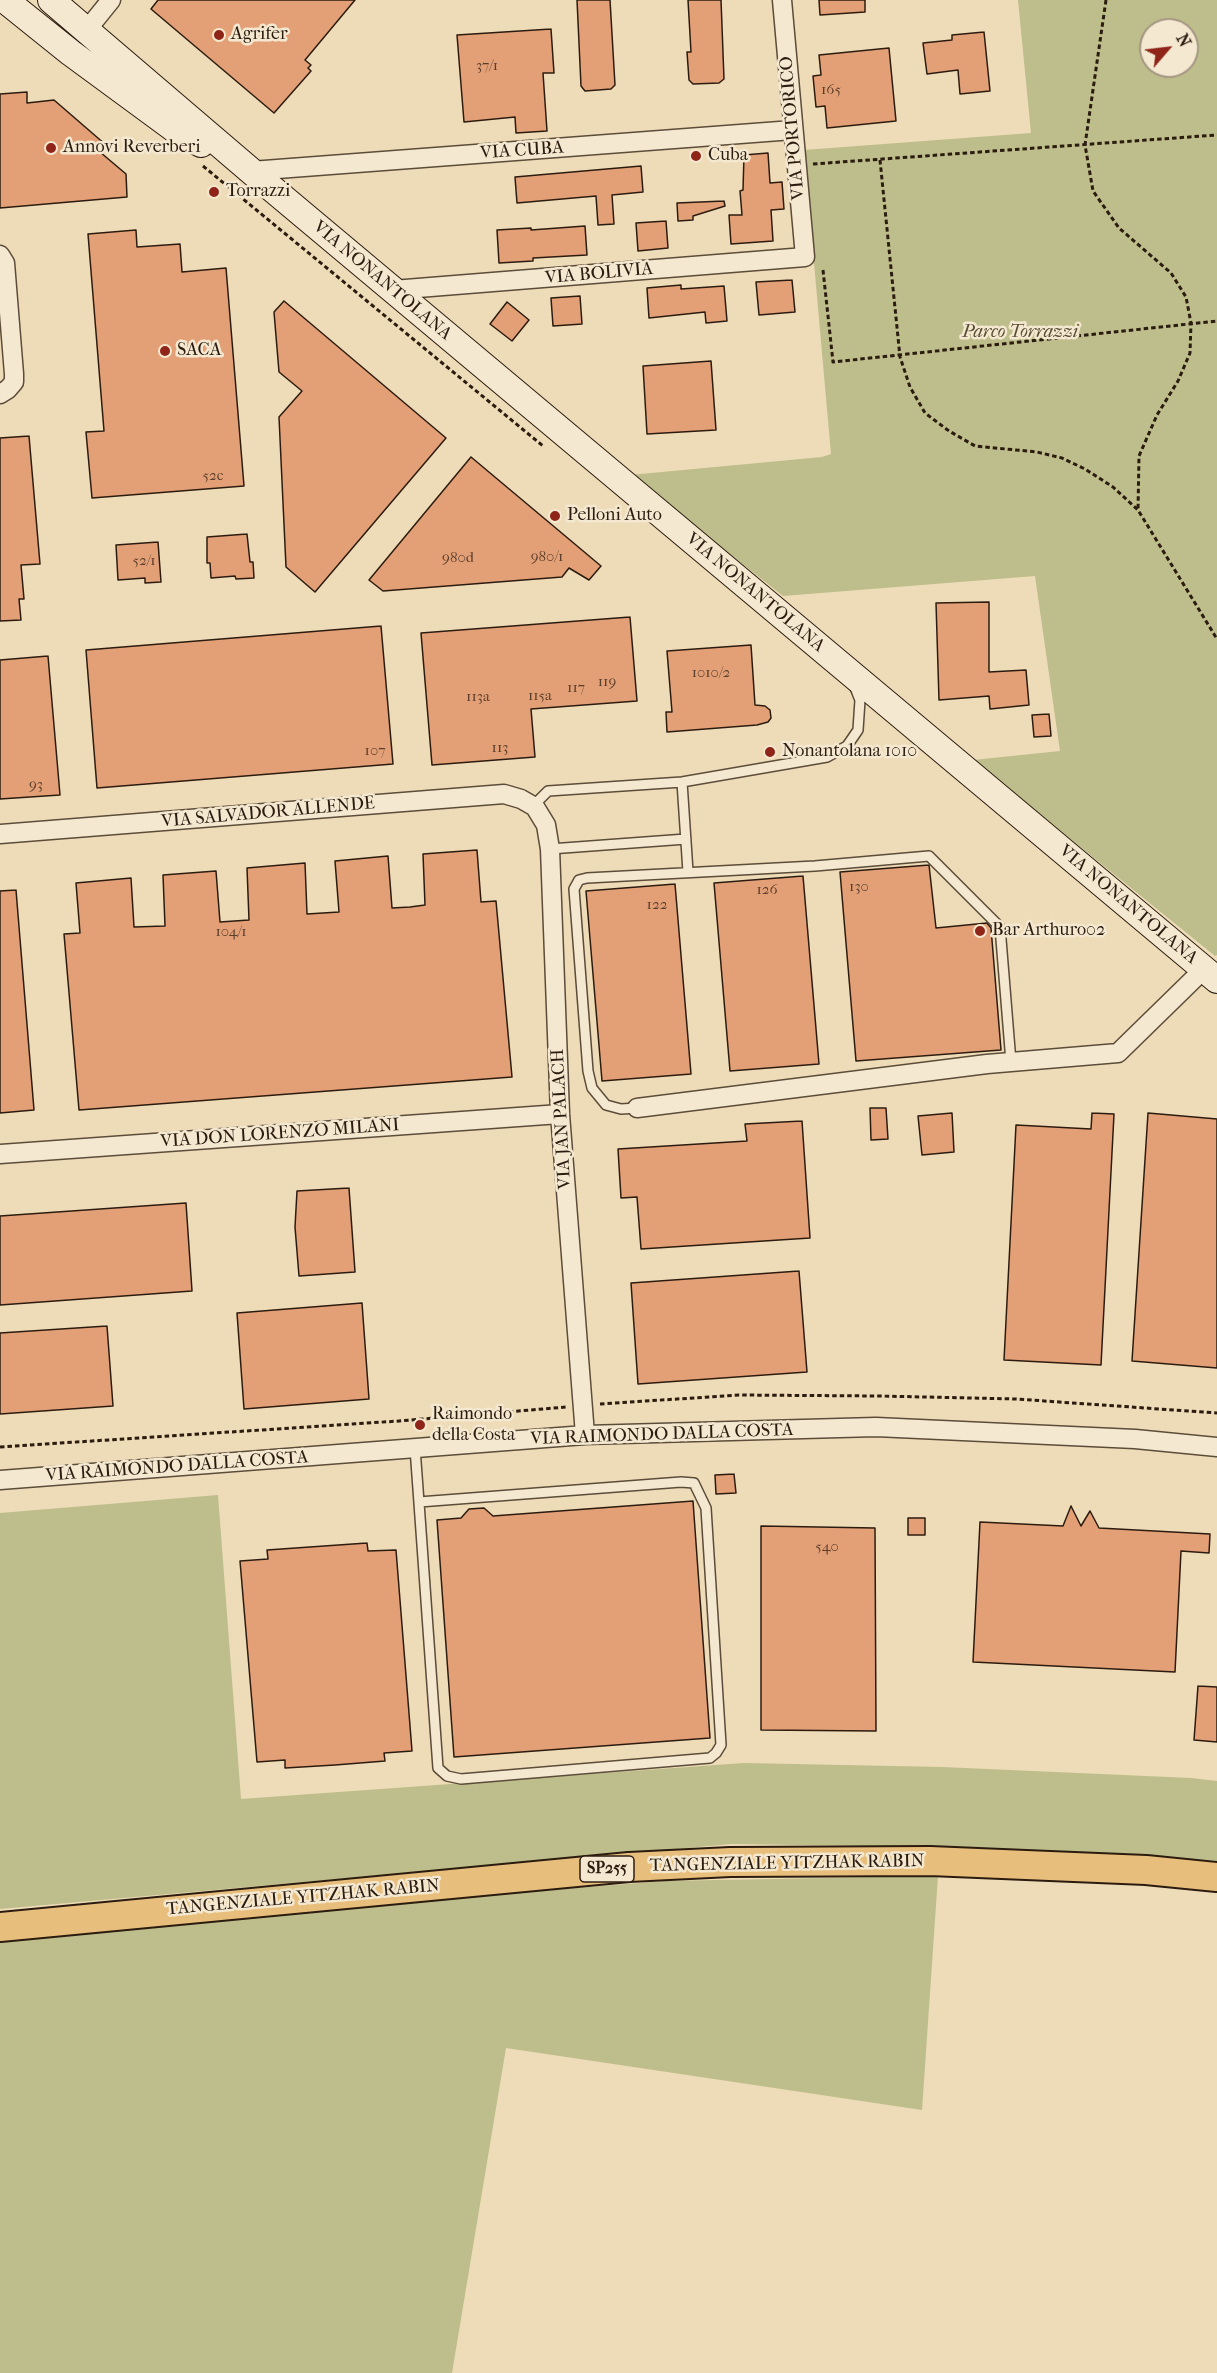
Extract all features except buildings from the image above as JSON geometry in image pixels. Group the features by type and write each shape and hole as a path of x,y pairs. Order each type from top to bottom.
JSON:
{"main road":[{"name":"VIA NONANTOLANA","path":"5,0 45,34 173,128 251,171"},
{"name":"VIA NONANTOLANA","path":"51,0 251,171 1210,974"},
{"name":"TANGENZIALE YITZHAK RABIN","path":"0,1927 617,1868 719,1863 930,1861 1146,1870 1217,1877"}],"street":[{"path":"86,30 111,0"},
{"name":"VIA PORTORICO","path":"782,0 805,257"},
{"path":"0,14 45,34"},
{"name":"VIA CUBA","path":"251,171 793,130"},
{"path":"0,255 5,263 14,382 0,394"},
{"name":"VIA BOLIVIA","path":"393,290 805,257"},
{"name":"VIA SALVADOR ALLENDE","path":"0,834 504,794 521,799 533,806"},
{"name":"VIA JAN PALACH","path":"533,806 546,825 550,849 560,1114 585,1435"},
{"name":"VIA NONANTOLANA","path":"637,1108 1011,1062 1118,1053 1210,974"},
{"name":"VIA DON LORENZO MILANI","path":"0,1154 560,1114"},
{"name":"VIA RAIMONDO DALLA COSTA","path":"0,1480 585,1435 876,1427 1135,1439 1217,1447"}],"lane":[{"path":"533,806 548,791 682,782 827,756 847,746 858,730 860,700 849,672"},
{"path":"682,782 688,872"},
{"path":"550,849 686,839"},
{"path":"637,1108 621,1109 606,1106 592,1088 588,1071 574,889 579,880 587,878 815,866 929,856 1000,927 1011,1062"},
{"path":"415,1448 438,1768 447,1776 461,1779 710,1758 716,1753 721,1745 706,1508 694,1483 681,1482 419,1502"}],"path":[{"path":"1106,0 1085,145 1093,190 1119,228 1171,273 1186,297 1191,323 1190,352 1178,381 1157,415 1140,456 1138,510"},
{"path":"796,165 1217,135"},
{"path":"880,160 900,357 910,387 925,413 949,431 975,446 1038,452 1062,458 1085,469 1113,487 1138,510 1217,639"},
{"path":"823,270 833,362 900,357 1217,321"},
{"path":"0,1447 399,1421 738,1395 1016,1398 1217,1413"}],"green space":[{"name":"Parco Torrazzi","path":"1018,0 1217,0 1217,955 1215,956 973,760 1060,751 1035,576 783,596 630,475 822,457 831,454 804,150 1031,133"},
{"path":"218,1495 241,1799 744,1763 942,1767 1191,1778 1217,1781 1217,1861 939,1847 732,1844 0,1909 0,1513"},
{"path":"938,1876 922,2110 506,2048 452,2373 0,2373 0,1942 426,1900 664,1881"}],"place":[{"name":"Agrifer","path":"219,35"},
{"name":"Annovi Reverberi","path":"51,148"},
{"name":"Cuba","path":"696,156"},
{"name":"Torrazzi","path":"214,192"},
{"name":"SACA","path":"165,351"},
{"name":"Pelloni Auto","path":"555,516"},
{"name":"Nonantolana 1010","path":"770,752"},
{"name":"Bar Arthuro02","path":"980,931"},
{"name":"Raimondo della Costa","path":"420,1425"}]}
